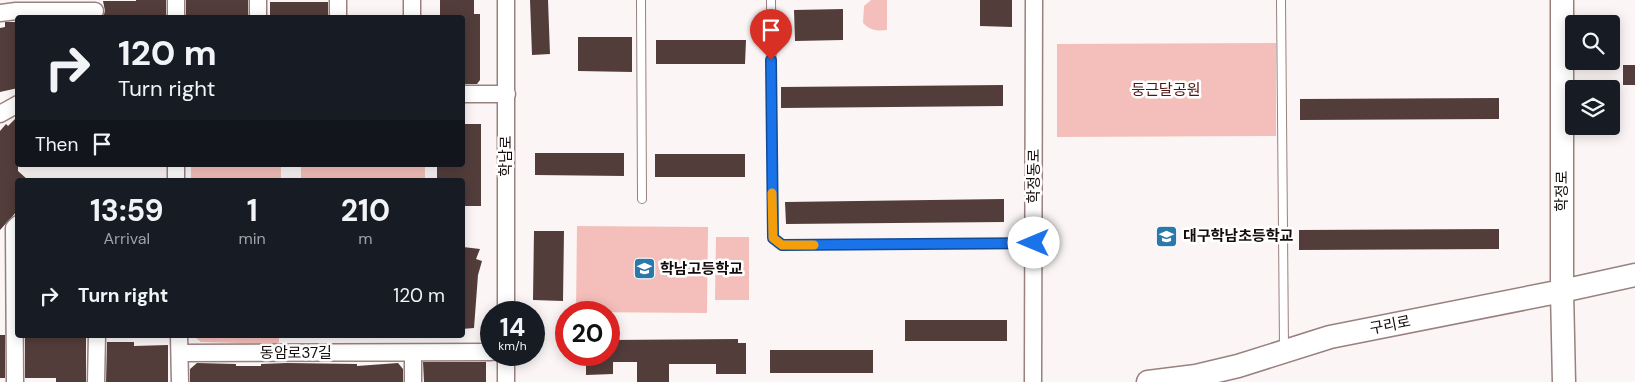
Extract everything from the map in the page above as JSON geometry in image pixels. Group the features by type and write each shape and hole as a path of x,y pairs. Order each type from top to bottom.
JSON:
{"street":[{"path":"176,0 176,15"},
{"path":"258,0 258,15"},
{"path":"338,0 338,15"},
{"path":"412,0 412,15"},
{"name":"학남로","path":"506,0 506,301"},
{"name":"학정동로","path":"1033,382 1034,0"},
{"name":"학정로","path":"1562,0 1562,291 1564,382"},
{"path":"0,13 95,10"},
{"path":"465,94 506,94"},
{"path":"0,114 15,106"},
{"name":"구리로","path":"1148,382 1196,376 1238,366 1330,337 1562,291 1635,274"},
{"path":"15,338 15,382"},
{"path":"96,382 97,338"},
{"path":"179,338 180,382"},
{"name":"동암로37길","path":"180,353 480,352"},
{"path":"413,353 413,382"},
{"path":"506,366 506,382"}],"lane":[{"path":"641,0 642,200"},
{"path":"770,0 773,238 782,245 1034,243"},
{"path":"1281,0 1284,352"}],"green space":[{"path":"871,0 887,0 887,30 874,30 863,23 864,6"},
{"name":"둥근달공원","path":"1276,43 1276,136 1057,137 1057,44"},
{"path":"191,167 281,167 281,178 191,178"},
{"path":"301,167 425,167 425,178 301,178"},
{"path":"577,226 708,227 707,313 620,312 620,301 576,301"},
{"path":"716,237 749,237 749,300 715,300"},
{"path":"196,338 279,338 279,344 201,342"}],"building":[{"path":"166,0 166,15 104,15 103,1"},
{"path":"186,0 248,0 248,15 186,15"},
{"path":"440,0 474,0 474,14 480,14 480,80 477,84 465,84 465,15 440,15"},
{"path":"530,0 548,0 550,54 532,55"},
{"path":"980,0 1012,0 1012,27 980,26"},
{"path":"270,2 328,2 328,15 270,15"},
{"path":"843,9 843,40 795,41 794,10"},
{"path":"5,22 15,22 15,89 0,92 0,28 5,27"},
{"path":"578,37 632,37 632,72 578,71"},
{"path":"656,40 746,40 745,64 656,64"},
{"path":"1623,65 1635,65 1635,85 1623,85"},
{"path":"1003,85 1003,106 781,108 781,87"},
{"path":"1499,98 1499,119 1300,120 1300,99"},
{"path":"15,119 15,167 18,167 18,171 26,178 15,178 15,213 0,230 0,131 6,124 8,126"},
{"path":"465,124 481,124 481,206 465,206 465,178 437,178 437,167 465,167"},
{"path":"535,153 624,153 624,176 535,175"},
{"path":"655,154 745,154 745,177 655,177"},
{"path":"1004,199 1004,222 786,224 785,202"},
{"path":"1499,229 1499,249 1299,250 1299,230"},
{"path":"534,231 564,231 563,301 533,300"},
{"path":"465,247 480,249 476,259 482,261 478,275 474,328 465,329"},
{"path":"905,320 1007,320 1007,341 905,341"},
{"path":"0,335 5,335 5,378 0,378"},
{"path":"25,338 86,338 86,382 56,382 56,378 25,378"},
{"path":"738,339 738,343 746,343 746,374 716,374 716,364 669,364 669,382 637,382 637,362 620,362 620,340"},
{"path":"107,342 134,342 134,346 168,345 168,382 106,382"},
{"path":"770,350 873,350 873,373 770,373"},
{"path":"423,362 480,362 480,366 486,366 486,382 424,382"},
{"path":"197,363 236,364 236,366 287,363 357,364 357,366 398,363 403,369 403,382 190,382 190,369"},
{"path":"586,366 613,366 613,374 586,375"}],"slow traffic":[{"path":"772,193 773,238 782,245 814,245"}],"place":[{"name":"대구학남초등학교","path":"1167,236"},
{"name":"학남고등학교","path":"644,269"}],"route":[{"path":"771,60 773,238 782,245 1034,243"}]}
